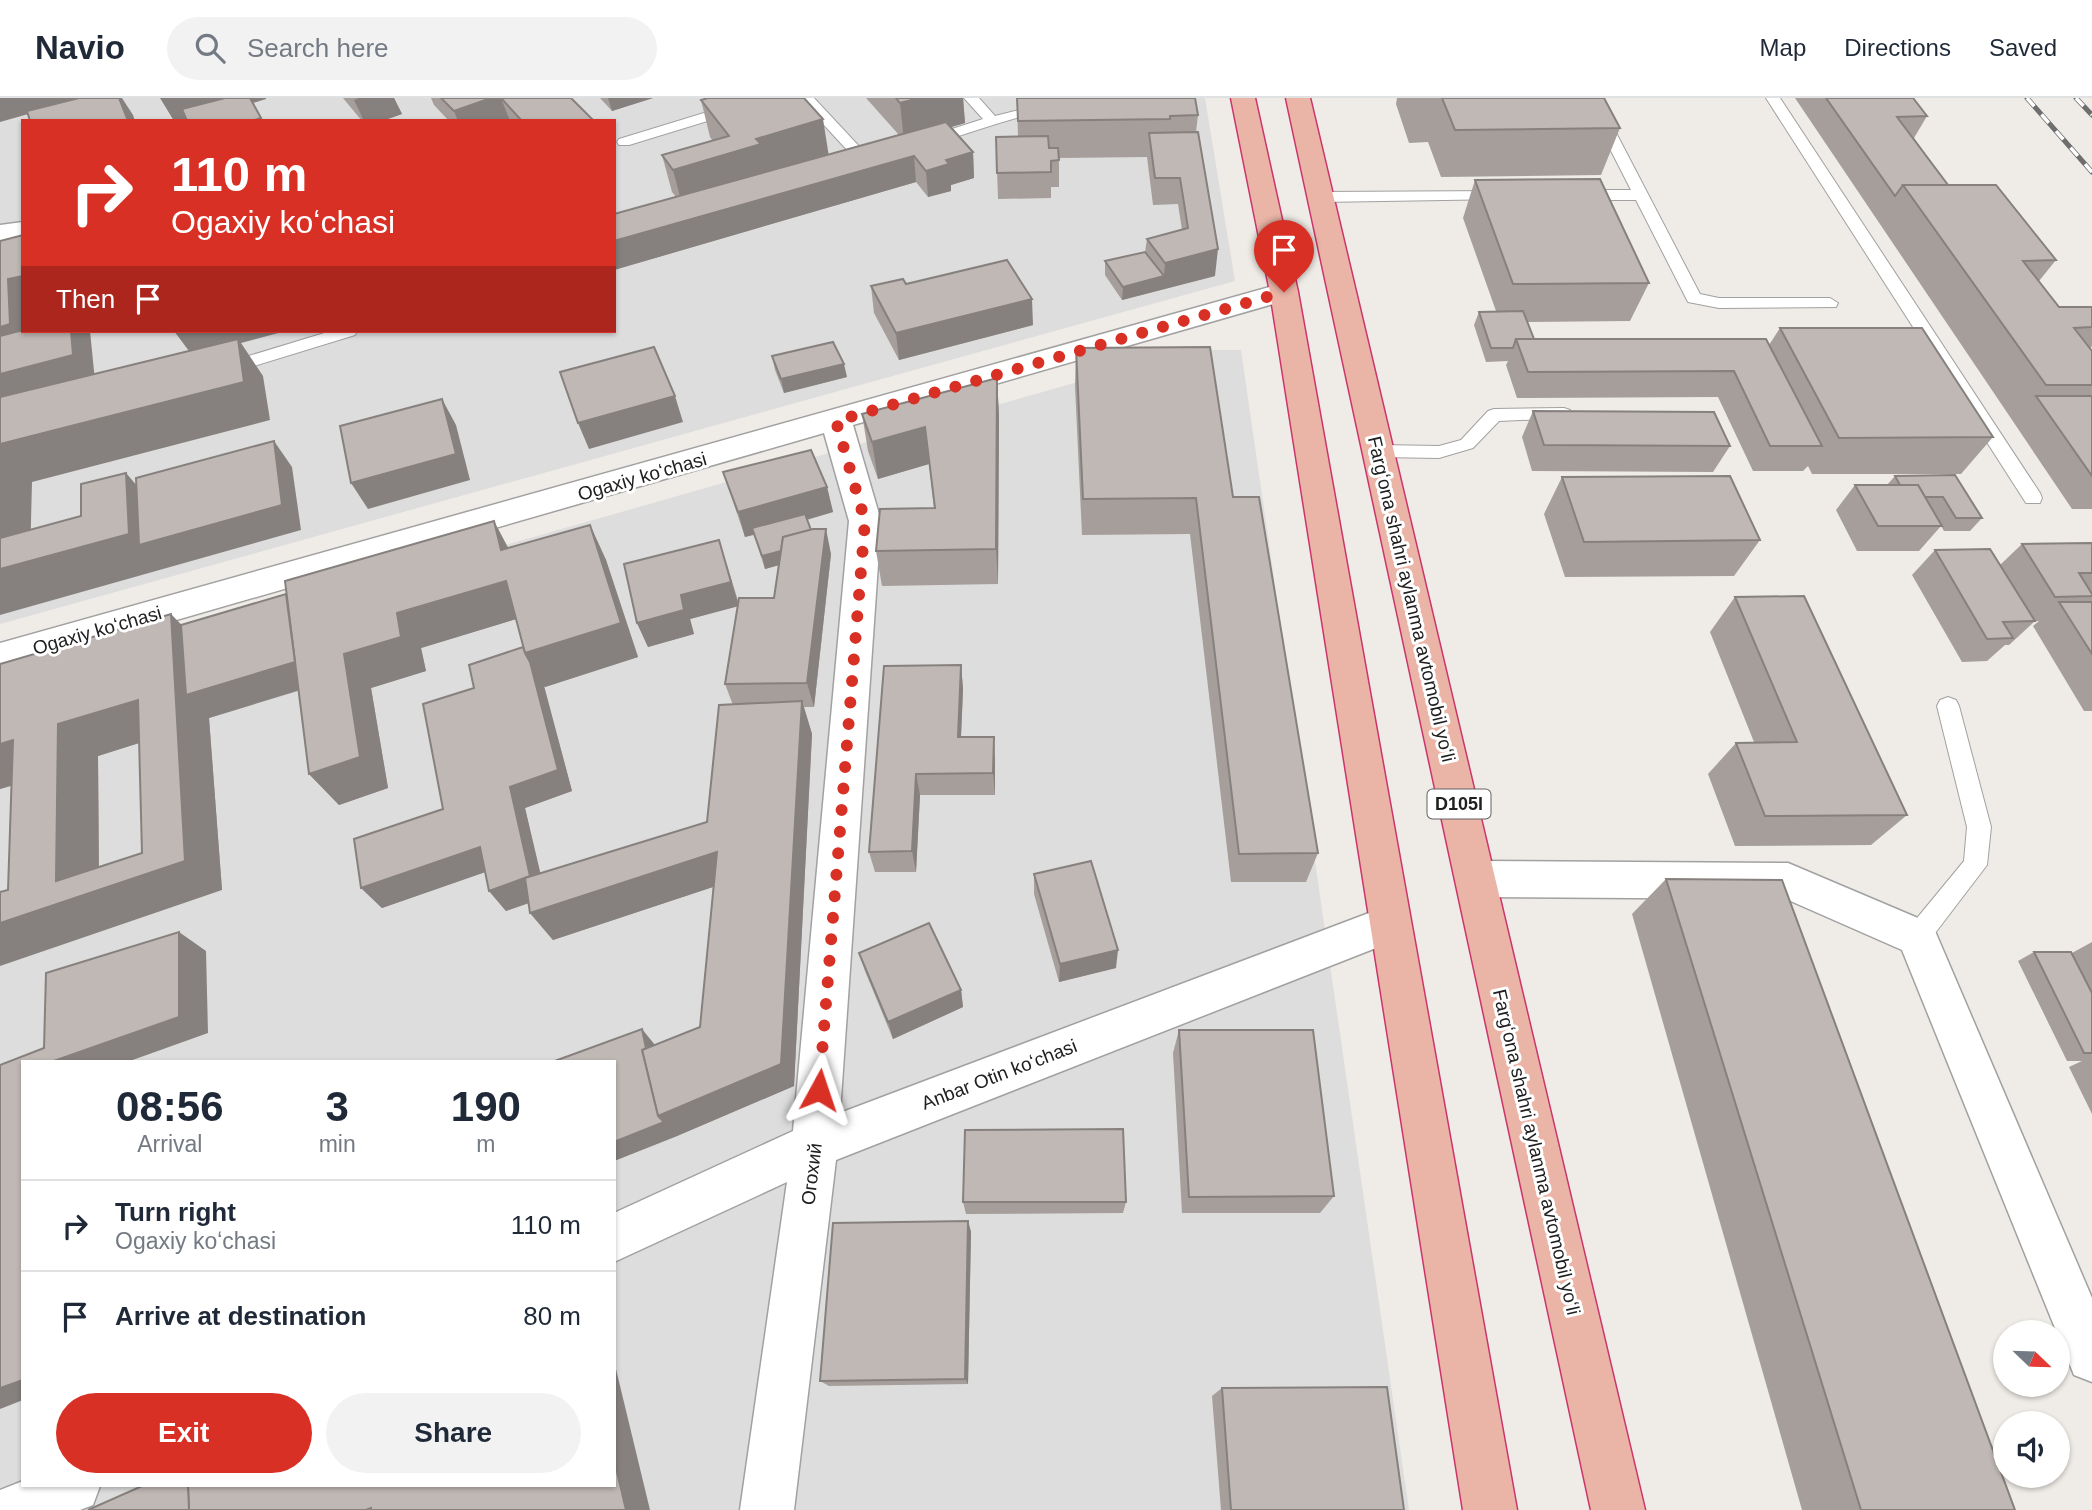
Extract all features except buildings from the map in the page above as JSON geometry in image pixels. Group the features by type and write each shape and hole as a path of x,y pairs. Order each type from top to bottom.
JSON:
{"highway":[{"path":"1244,98 1284,292 1490,1510"},
{"name":"Fargʻona shahri aylanma avtomobil yoʻli","path":"1298,98 1618,1510"}],"street":[{"path":"0,233 21,229"},
{"name":"Ogaxiy koʻchasi","path":"0,657 1284,292"},
{"name":"Огохий","path":"767,1510 815,1144 865,521 836,421"},
{"path":"1476,879 1788,881 1917,937 2092,1357"},
{"name":"Anbar Otin koʻchasi","path":"616,1237 815,1144 1391,924"},
{"path":"16,1510 72,1487"}],"lane":[{"path":"624,142 768,98"},
{"path":"806,98 865,161"},
{"path":"971,98 992,121"},
{"path":"916,145 992,121 1068,102 1109,98"},
{"path":"1591,98 1694,298 1719,303 1830,303"},
{"path":"1773,98 2033,498"},
{"path":"1558,195 1641,195"},
{"path":"1321,197 1516,196"},
{"path":"212,372 342,333"},
{"path":"1379,451 1439,452 1466,444 1494,415 1586,414"},
{"path":"1917,937 1975,865 1979,827 1948,706"}],"shaded area":[{"path":"0,98 1205,98 1235,281 0,624"},
{"path":"1190,350 1241,350 1409,1510 0,1510 0,689"}],"railway":[{"path":"2027,98 2092,172"},
{"path":"2076,98 2092,115"}],"route":[{"path":"819,1090 865,521 836,421 1284,292"}]}
